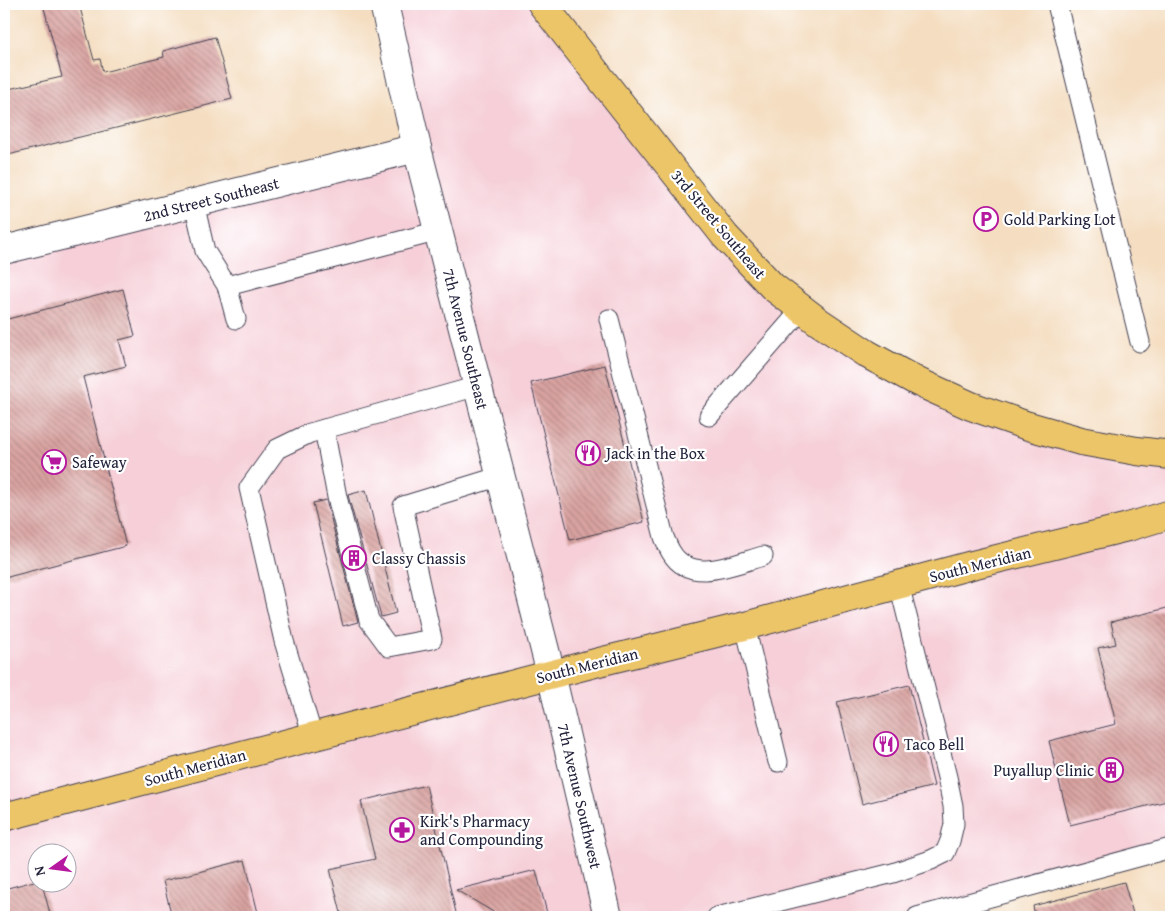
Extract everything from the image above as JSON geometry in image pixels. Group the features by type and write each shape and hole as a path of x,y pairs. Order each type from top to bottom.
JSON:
{"main road":[{"name":"3rd Street Southeast","path":"542,4 725,236 773,287 819,322 867,354 918,382 970,406 1025,425 1081,441 1171,455"},
{"name":"South Meridian","path":"4,817 552,674 745,626 972,565 1128,527 1171,514"}],"street":[{"name":"7th Avenue Southeast","path":"384,4 417,148 552,674"},
{"name":"2nd Street Southeast","path":"4,250 417,148"},
{"name":"7th Avenue Southwest","path":"552,674 608,917"}],"lane":[{"path":"1057,4 1140,342"},
{"path":"194,203 205,251 227,286 236,319"},
{"path":"227,286 439,231"},
{"path":"709,416 802,309"},
{"path":"609,320 664,537 671,552 688,568 704,570 717,569 763,556"},
{"path":"313,737 284,641 250,488 277,449 310,433 478,386"},
{"path":"324,429 337,497 369,620 389,647 432,639 403,506 501,476"},
{"path":"717,917 893,873 931,860 945,853 954,824 953,806 948,777 899,584"},
{"path":"745,626 778,762"},
{"path":"917,917 1171,848"}],"shaded area":[{"path":"384,4 542,4 725,236 918,382 1171,455 1171,842 906,917 4,917 4,249 417,148"}],"building":[{"path":"43,4 79,4 94,60 100,59 103,72 164,57 163,51 215,37 232,99 4,156 4,90 62,77"},
{"name":"Safeway","path":"123,289 135,336 119,340 126,366 83,377 126,546 4,578 4,320"},
{"name":"Jack in the Box","path":"605,365 644,522 570,540 531,383"},
{"path":"366,490 396,613 381,617 348,495"},
{"path":"326,500 358,622 343,626 313,503"},
{"path":"1171,607 1171,800 1070,825 1049,741 1116,724 1098,648 1116,644 1111,622"},
{"name":"Taco Bell","path":"909,685 934,786 862,804 837,702"},
{"name":"Kirk's Pharmacy and Compounding","path":"426,785 457,917 342,917 330,869 375,859 361,801"},
{"path":"245,860 259,917 172,917 163,881"},
{"path":"536,870 548,917 502,917 456,890"},
{"path":"1124,882 1134,917 1035,917 1033,906"},
{"path":"28,883 28,894 45,894 51,917 4,917 4,889"}],"place":[{"name":"Gold Parking Lot","path":"986,219"},
{"name":"Jack in the Box","path":"588,453"},
{"name":"Safeway","path":"54,462"},
{"name":"Classy Chassis","path":"354,558"},
{"name":"Taco Bell","path":"886,744"},
{"name":"Puyallup Clinic","path":"1111,770"},
{"name":"Kirk's Pharmacy and Compounding","path":"402,830"}]}
